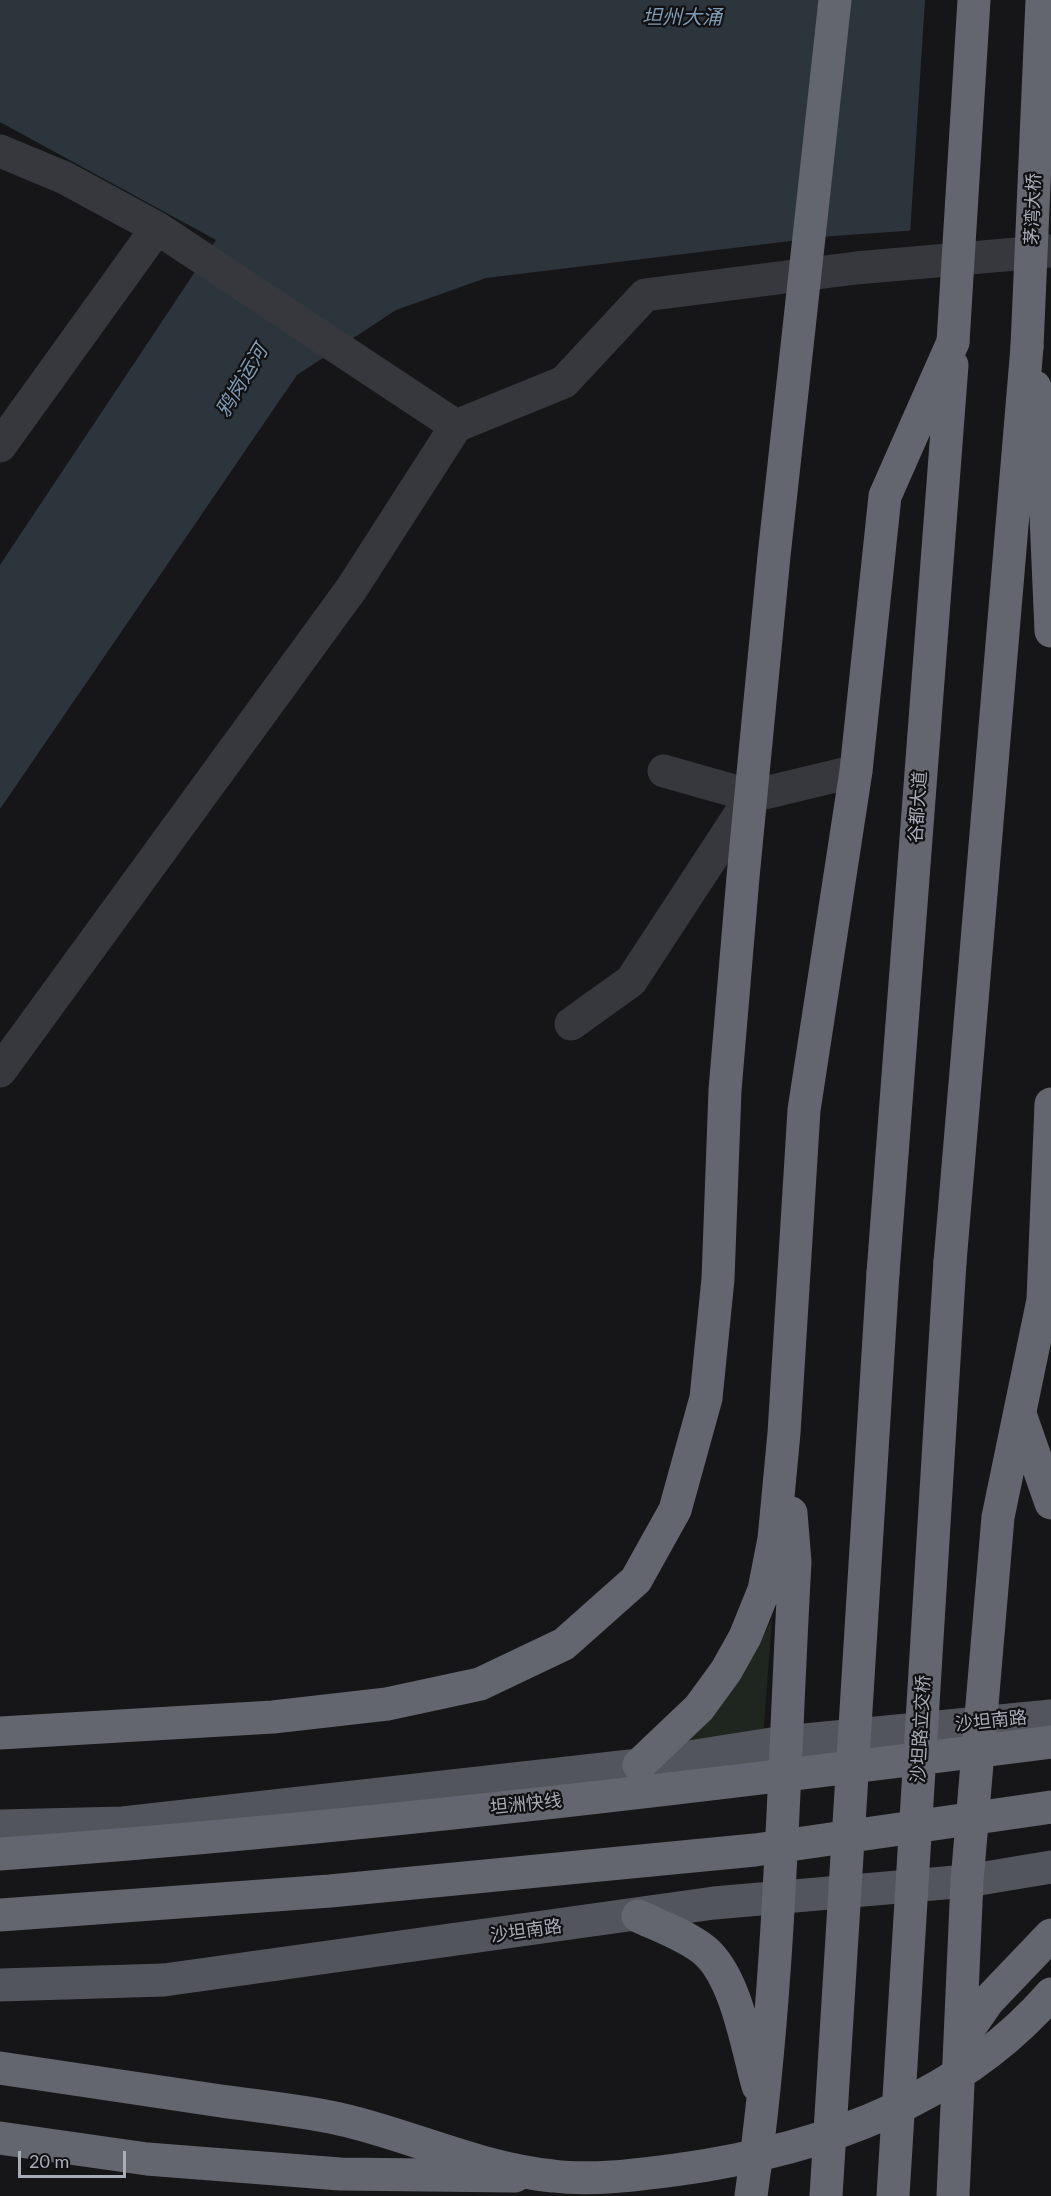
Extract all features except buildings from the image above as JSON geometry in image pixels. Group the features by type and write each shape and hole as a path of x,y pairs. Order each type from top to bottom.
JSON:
{"highway":[{"path":"0,1733 273,1717 387,1704 480,1684 564,1644 636,1580 675,1510 706,1398 718,1279 725,1090 743,877 774,556 836,0"},
{"path":"639,1765 699,1708 726,1671 744,1637 764,1590 770,1560 784,1433 804,1110 856,771 885,496 953,342 974,0"},
{"name":"茅湾大桥","path":"1027,346 1042,0"},
{"name":"谷都大道","path":"826,2196 883,1273 953,342"},
{"path":"1027,346 1042,423 1051,631"},
{"name":"沙坦路立交桥","path":"893,2196 950,1262 1027,346"},
{"path":"953,2196 967,1881 999,1517 1043,1300 1051,1104"},
{"path":"1020,1414 1051,1503"},
{"path":"752,2196 764,2106 779,1896 784,1742 795,1562 784,1433"},
{"name":"坦洲快线","path":"0,1854 448,1812 722,1783 1051,1742"},
{"path":"0,1915 318,1892 755,1850 1051,1807"},
{"path":"638,1916 698,1946 721,1971 735,2004 764,2106"},
{"path":"961,2040 988,2001 1051,1935"},
{"path":"0,2138 147,2159 340,2174 555,2177 636,2175 738,2162 858,2127 924,2094 982,2060 1025,2024 1051,1994"},
{"path":"0,2068 348,2121 500,2168 555,2177"}],"main road":[{"name":"沙坦南路","path":"0,1826 123,1823 639,1765 784,1742 1051,1716"},
{"name":"沙坦南路","path":"0,1984 164,1980 779,1896 967,1881 1051,1867"}],"street":[{"path":"0,152 65,178 158,228 456,426"},
{"path":"0,446 158,228"},
{"path":"0,1071 352,588 456,426 564,382 645,295 856,268 1051,251"},
{"path":"664,771 752,796 856,771"},
{"path":"571,1024 631,981 752,796"}],"shaded area":[{"path":"772,1619 763,1737 660,1752 755,1651"}],"water":[{"path":"0,0 1051,0 1051,221 832,236 486,278 396,310 297,375 0,809 0,565 216,240 0,122"}],"pier":[{"path":"925,0 1051,0 1051,224 910,234"}],"water label":[{"name":"坦州大涌","path":"682,18"},
{"name":"鸦岗运河","path":"242,381"}]}
